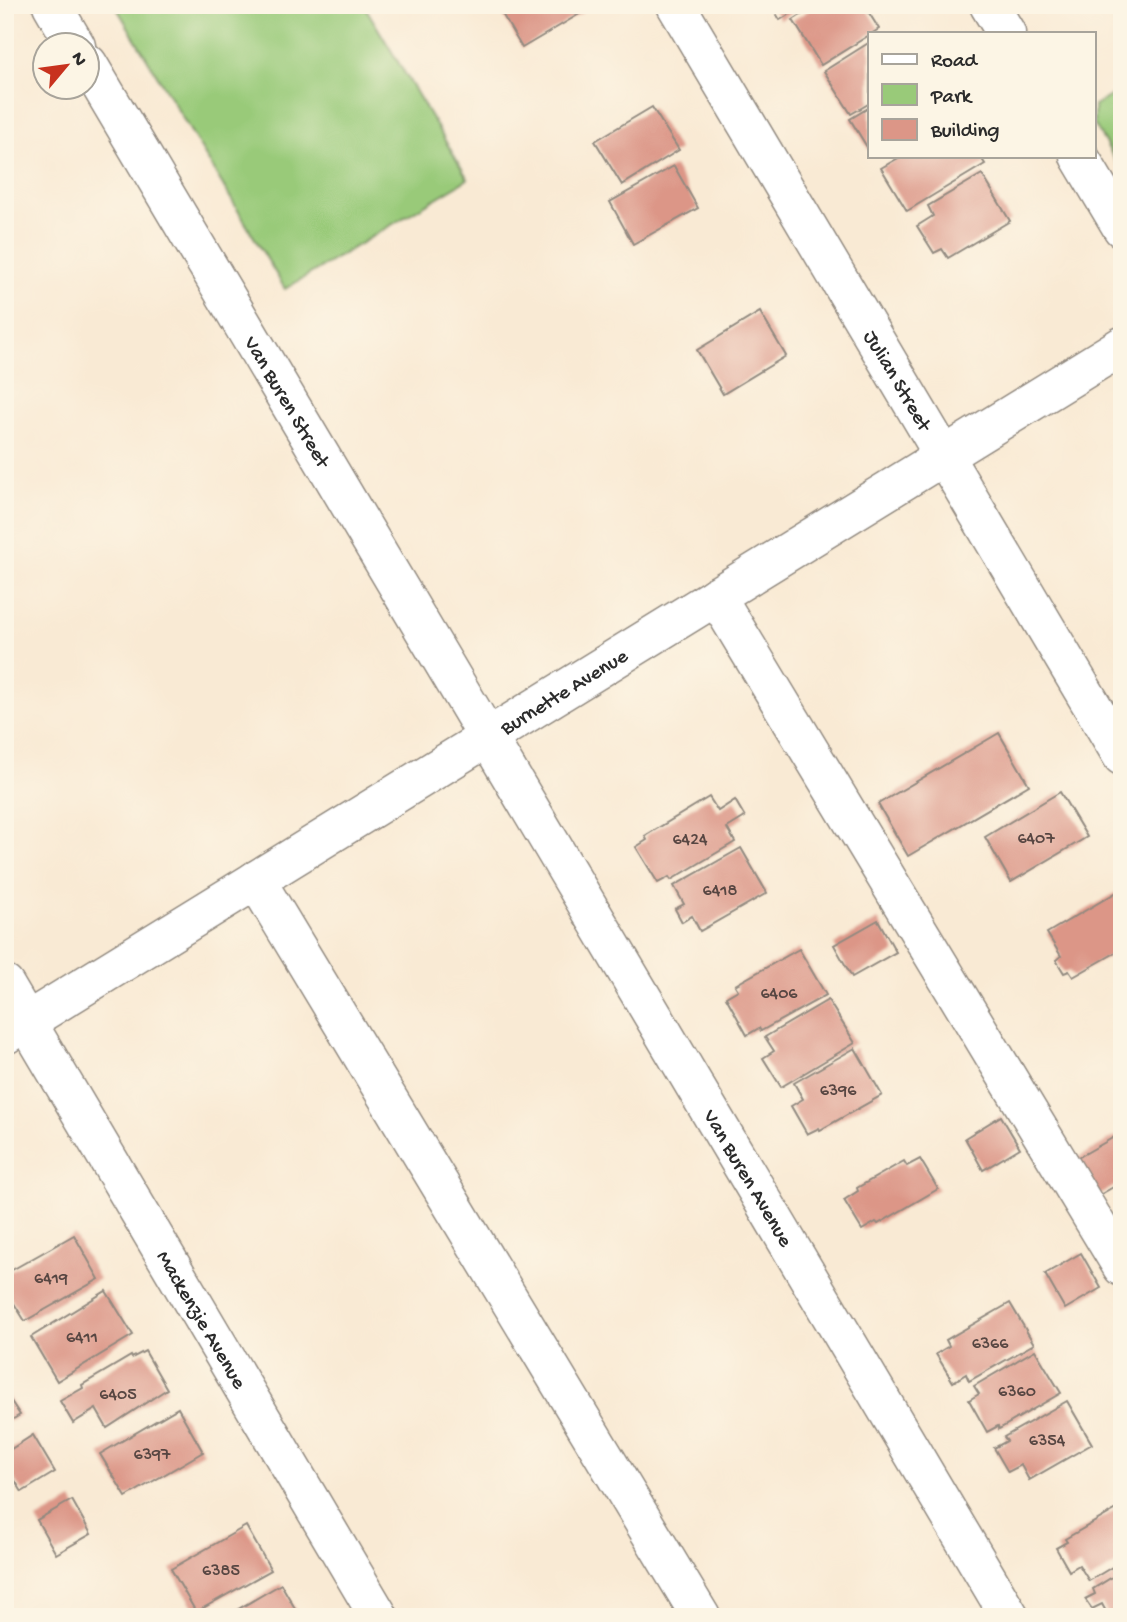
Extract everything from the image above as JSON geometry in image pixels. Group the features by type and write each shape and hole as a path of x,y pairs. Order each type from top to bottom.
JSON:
{"street":[{"path":"52,5 68,32"},
{"name":"Julian Street","path":"676,5 1122,756"},
{"path":"989,5 1005,32"},
{"name":"Van Buren Street","path":"102,88 487,737"},
{"path":"1080,158 1122,228"},
{"name":"Burnette Avenue","path":"16,1028 1122,346"},
{"path":"716,596 1122,1267"},
{"name":"Van Buren Avenue","path":"487,737 1010,1617"},
{"path":"256,880 701,1617"},
{"name":"Mackenzie Avenue","path":"5,985 16,1028 379,1617"}],"green space":[{"path":"115,5 364,5 468,179 285,289"},
{"path":"1122,89 1122,171 1096,127 1096,105"}],"building":[{"path":"497,5 579,5 583,12 522,48"},
{"path":"771,5 805,5 780,20"},
{"path":"817,5 864,5 879,29 868,32 868,36 821,65 793,20"},
{"path":"868,43 868,104 851,114 824,71"},
{"path":"652,107 679,150 622,185 595,141"},
{"path":"868,108 868,149 850,119"},
{"path":"898,158 981,158 985,164 907,211 881,168"},
{"path":"674,166 698,208 633,244 610,202"},
{"path":"982,174 1010,221 948,258 942,249 934,253 917,226 933,216 928,206"},
{"path":"760,312 786,356 723,394 697,350"},
{"path":"999,733 1029,785 908,856 878,804"},
{"path":"1060,792 1087,837 1011,882 985,837"},
{"path":"709,797 718,811 735,800 745,817 727,828 735,842 671,880 669,877 658,883 636,847 647,840 645,836"},
{"path":"741,848 767,893 700,931 692,916 682,922 675,909 684,904 674,886"},
{"path":"1117,892 1122,899 1122,949 1073,977 1069,971 1064,973 1056,960 1061,956 1047,933"},
{"path":"878,920 896,952 852,977 834,945"},
{"path":"799,949 826,995 761,1031 759,1028 747,1035 726,997 738,990 735,985"},
{"path":"828,1000 855,1043 781,1087 763,1058 774,1051 765,1037"},
{"path":"855,1048 882,1095 820,1130 819,1128 807,1134 791,1106 803,1099 794,1083"},
{"path":"1001,1116 1020,1148 983,1170 965,1138"},
{"path":"1116,1136 1122,1146 1122,1182 1096,1197 1074,1160"},
{"path":"920,1159 938,1189 878,1224 876,1222 862,1230 844,1200 858,1191 857,1188 904,1161 907,1166"},
{"path":"74,1235 99,1279 25,1321 5,1289 5,1274"},
{"path":"1081,1253 1101,1288 1065,1309 1045,1274"},
{"path":"106,1291 133,1335 57,1381 31,1337"},
{"path":"1010,1303 1034,1344 969,1381 966,1374 953,1382 936,1354 949,1346 946,1340"},
{"path":"1035,1350 1061,1393 999,1429 998,1426 987,1432 969,1400 979,1394 974,1386"},
{"path":"145,1351 167,1389 107,1428 96,1409 73,1423 60,1401 131,1356 132,1358"},
{"path":"5,1392 20,1415 5,1424"},
{"path":"1067,1401 1092,1444 1029,1480 1021,1465 1008,1472 994,1448 1007,1441 1004,1437"},
{"path":"178,1408 203,1452 126,1497 100,1454"},
{"path":"33,1435 55,1472 22,1492 5,1464 5,1453"},
{"path":"72,1500 91,1534 56,1554 37,1520"},
{"path":"1122,1506 1122,1561 1089,1581 1079,1565 1069,1571 1056,1548 1067,1542 1065,1539"},
{"path":"246,1526 271,1570 196,1612 171,1569"},
{"path":"1122,1571 1122,1617 1109,1617 1102,1604 1092,1609 1085,1599 1095,1594 1093,1589"},
{"path":"281,1584 300,1617 225,1617"}]}
